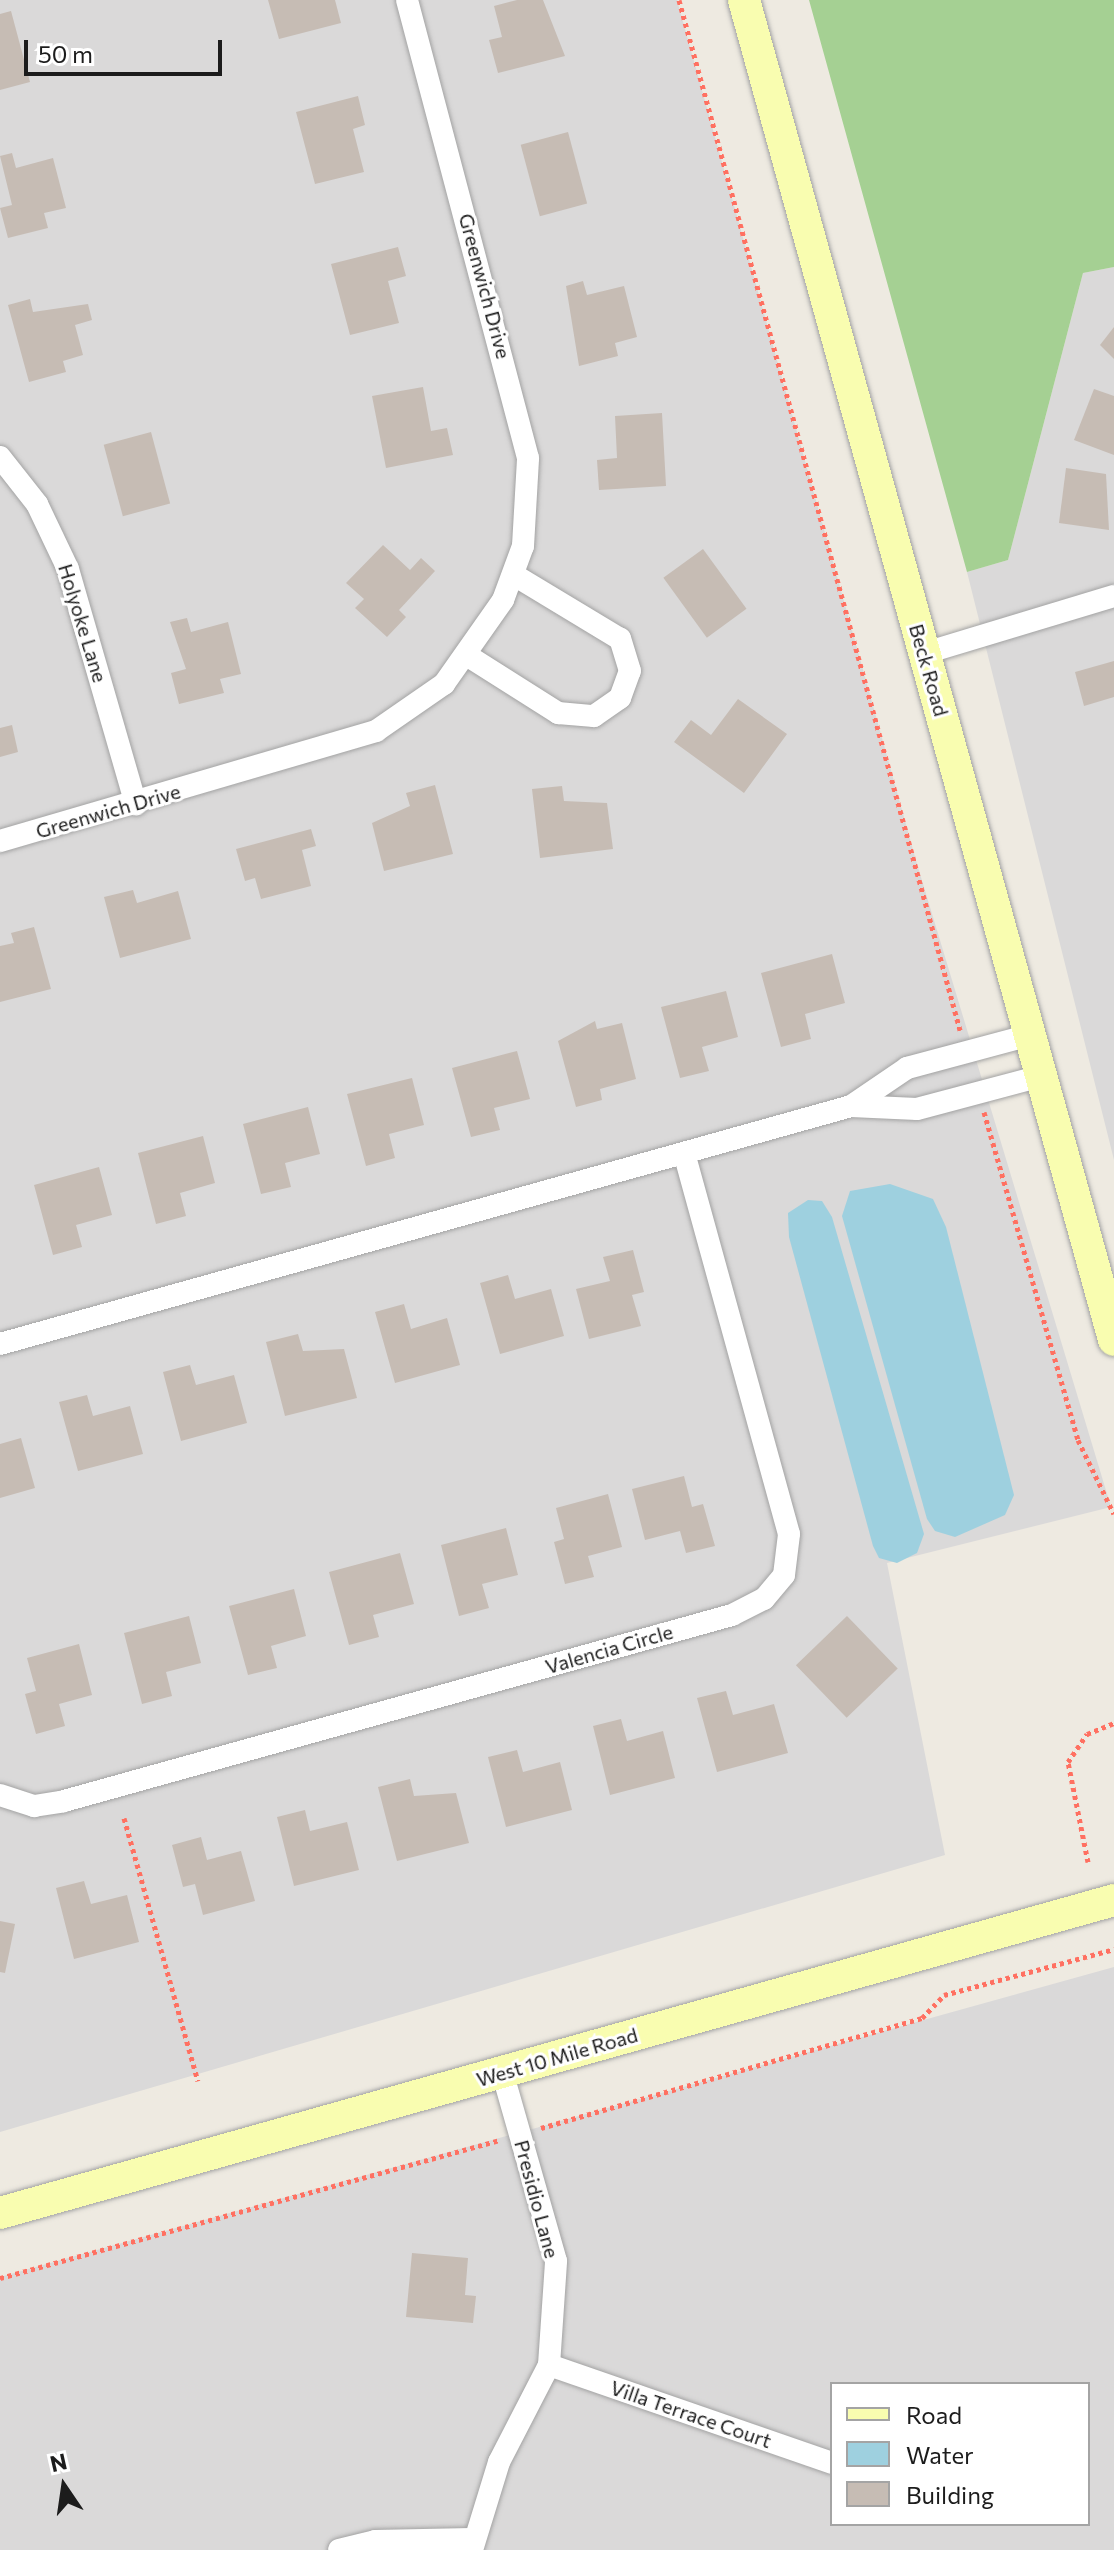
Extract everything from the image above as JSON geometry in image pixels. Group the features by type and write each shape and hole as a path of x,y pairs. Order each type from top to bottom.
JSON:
{"main road":[{"name":"Beck Road","path":"744,0 1114,1340"},
{"name":"West 10 Mile Road","path":"0,2213 1114,1900"}],"street":[{"name":"Greenwich Drive","path":"0,841 136,804 376,731 444,684 468,656 514,575 530,494 522,426 407,0"},
{"name":"Holyoke Lane","path":"0,457 37,504 68,569 136,804"},
{"path":"468,656 558,713 594,716 620,698 630,671 620,639 514,575"},
{"path":"925,653 1114,596"},
{"path":"851,1106 881,1079 1030,1035"},
{"path":"0,1344 851,1106 891,1113 1041,1076"},
{"name":"Valencia Circle","path":"0,1795 34,1806 64,1801 732,1615 764,1599 784,1575 789,1534 684,1153"},
{"name":"Presidio Lane","path":"471,2545 499,2462 549,2365 556,2261 502,2072"},
{"name":"Villa Terrace Court","path":"549,2365 830,2462"},
{"path":"339,2550 375,2541 471,2545"}],"path":[{"path":"679,0 967,1052"},
{"path":"978,1093 1078,1440 1114,1514"},
{"path":"1088,1862 1068,1762 1087,1734 1114,1723"},
{"path":"124,1818 198,2081"},
{"path":"0,2278 520,2134 922,2018 944,1995 1114,1949"}],"shaded area":[{"path":"0,0 677,0 917,864 1111,1507 887,1563 945,1855 0,2132"},
{"path":"1114,267 1114,1160 967,572 1008,560 1083,273"},
{"path":"1114,1967 1114,2550 0,2550 0,2277"}],"green space":[{"path":"809,0 1114,0 1114,267 1083,273 1008,560 967,572"}],"water":[{"path":"890,1184 933,1199 946,1227 1014,1495 1005,1515 955,1537 935,1531 927,1519 842,1216 850,1191"},
{"path":"808,1200 822,1201 832,1217 924,1534 917,1553 897,1563 879,1558 873,1546 789,1237 788,1213"}],"building":[{"path":"268,0 335,0 341,23 279,39"},
{"path":"517,0 543,0 565,56 498,73 489,40 502,37 494,6"},
{"path":"11,11 30,82 0,90 0,14"},
{"path":"358,96 365,125 353,129 364,172 315,184 296,112"},
{"path":"568,132 587,203 540,216 521,145"},
{"path":"12,153 16,168 53,158 66,208 44,213 48,228 8,238 0,208 12,205 0,156"},
{"path":"398,247 406,276 388,281 399,323 350,335 331,264"},
{"path":"583,281 587,295 624,286 637,337 615,343 618,356 579,366 566,286"},
{"path":"30,299 33,312 88,304 92,320 75,325 83,355 63,361 66,372 29,382 8,305"},
{"path":"1114,327 1114,359 1100,345"},
{"path":"423,387 431,431 447,428 453,455 386,468 372,396"},
{"path":"1094,389 1114,396 1114,455 1074,440"},
{"path":"662,413 666,486 599,490 597,460 617,458 615,416"},
{"path":"151,432 170,503 123,516 104,445"},
{"path":"1066,468 1106,474 1109,530 1059,523"},
{"path":"383,545 410,570 421,558 435,571 399,610 406,617 387,637 355,608 364,599 346,583"},
{"path":"703,549 746,609 707,638 663,578"},
{"path":"187,618 191,632 228,622 241,674 220,679 224,693 179,704 171,673 186,669 170,622"},
{"path":"1114,661 1114,697 1084,706 1075,672"},
{"path":"738,699 787,734 744,793 674,742 691,720 711,735"},
{"path":"12,725 18,752 0,757 0,728"},
{"path":"435,785 453,854 384,871 372,823 410,806 406,793"},
{"path":"562,786 564,801 607,803 613,849 540,858 532,789"},
{"path":"311,829 316,846 302,850 311,886 261,899 255,878 245,881 236,849"},
{"path":"133,890 137,903 178,891 191,939 120,958 104,897"},
{"path":"34,927 51,989 0,1002 0,946 14,943 11,933"},
{"path":"832,954 845,1003 805,1014 811,1039 781,1047 761,973"},
{"path":"726,991 738,1037 702,1047 709,1071 680,1078 661,1007"},
{"path":"595,1021 597,1029 622,1023 636,1079 600,1089 602,1100 576,1107 558,1041"},
{"path":"517,1051 530,1099 494,1108 500,1130 471,1137 452,1068"},
{"path":"412,1078 424,1125 389,1134 395,1158 366,1166 347,1094"},
{"path":"308,1107 320,1154 285,1163 291,1187 261,1194 243,1124"},
{"path":"203,1136 215,1183 180,1193 186,1216 156,1224 138,1153"},
{"path":"99,1167 112,1215 76,1225 82,1247 53,1255 34,1185"},
{"path":"633,1250 644,1292 632,1295 641,1326 589,1339 576,1289 610,1281 603,1257"},
{"path":"508,1275 515,1299 551,1289 564,1336 500,1354 480,1283"},
{"path":"404,1304 411,1329 447,1318 460,1365 395,1383 375,1312"},
{"path":"298,1334 303,1351 344,1349 357,1398 285,1416 266,1342"},
{"path":"190,1365 196,1385 234,1375 247,1423 181,1441 163,1372"},
{"path":"87,1395 93,1416 130,1406 143,1454 78,1471 59,1402"},
{"path":"21,1438 35,1488 0,1498 0,1444"},
{"path":"684,1476 692,1507 703,1504 715,1546 686,1553 680,1531 645,1540 632,1489"},
{"path":"608,1494 622,1547 588,1556 594,1577 565,1584 554,1542 564,1539 556,1508"},
{"path":"506,1528 518,1575 482,1584 489,1608 459,1616 441,1545"},
{"path":"400,1553 414,1604 373,1615 379,1637 349,1645 329,1572"},
{"path":"294,1589 306,1636 271,1646 277,1668 248,1675 229,1606"},
{"path":"189,1616 201,1663 166,1672 172,1696 142,1704 124,1633"},
{"path":"847,1616 898,1669 847,1718 796,1665"},
{"path":"79,1644 92,1695 59,1704 65,1726 36,1734 25,1694 36,1691 27,1658"},
{"path":"726,1691 733,1715 774,1704 788,1753 717,1772 697,1698"},
{"path":"621,1719 627,1741 663,1731 675,1778 610,1795 593,1726"},
{"path":"517,1750 523,1772 560,1762 572,1810 506,1827 488,1757"},
{"path":"410,1779 414,1796 456,1793 469,1843 397,1861 378,1787"},
{"path":"305,1810 310,1831 347,1822 359,1870 294,1886 277,1817"},
{"path":"201,1837 207,1860 241,1851 255,1901 203,1915 195,1884 183,1887 172,1845"},
{"path":"84,1881 91,1904 127,1895 139,1942 74,1959 56,1888"},
{"path":"0,1921 15,1924 5,1973 0,1972"},
{"path":"412,2253 468,2258 465,2295 476,2296 473,2323 406,2317"}]}
